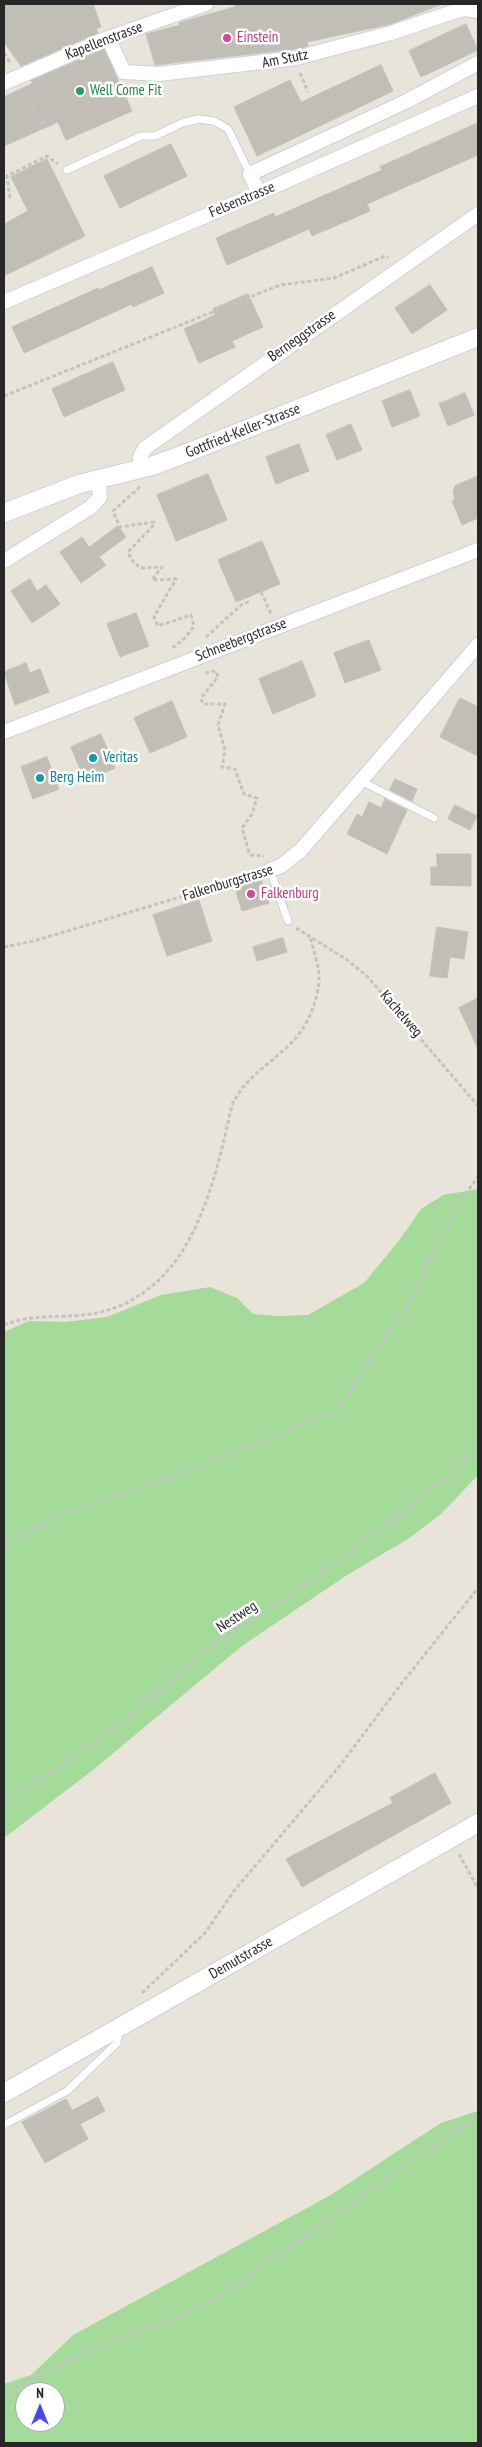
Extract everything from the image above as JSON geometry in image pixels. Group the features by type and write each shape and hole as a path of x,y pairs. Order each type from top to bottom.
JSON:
{"street":[{"name":"Kapellenstrasse","path":"4,83 17,72 206,4"},
{"name":"Am Stutz","path":"108,38 124,72 159,74 296,58 391,33 456,11 465,9 478,11"},
{"path":"259,193 250,174 407,100 478,63"},
{"name":"Felsenstrasse","path":"4,302 259,193 478,96"},
{"name":"Berneggstrasse","path":"142,468 140,457 145,448 478,214"},
{"name":"Gottfried-Keller-Strasse","path":"4,513 98,478 142,468 188,452 478,337"},
{"path":"4,561 91,507 100,497 98,478"},
{"name":"Schneebergstrasse","path":"4,732 478,550"},
{"name":"Falkenburgstrasse","path":"270,870 281,866 301,850 478,645"},
{"name":"Demutstrasse","path":"4,2093 478,1823"}],"lane":[{"path":"67,170 141,136 155,136 182,123 198,119 214,121 228,129 250,174"},
{"path":"361,781 434,818"},
{"path":"270,870 288,921"},
{"path":"4,2125 67,2091 117,2043 118,2036 115,2030"}],"path":[{"path":"4,53 17,72 40,124 56,116"},
{"path":"300,72 308,92"},
{"path":"10,198 7,176 47,156 67,170"},
{"path":"4,396 280,285 334,278 385,256 402,267"},
{"path":"138,490 113,511 120,527 154,522 154,525 128,552 131,559 140,568 162,567 152,580 176,579 154,617 158,626 191,615 194,626 186,637 173,648"},
{"path":"261,592 272,617"},
{"path":"209,633 241,605 250,601"},
{"path":"212,672 216,672 218,677 200,698 203,704 224,704 218,725 225,750 222,767 235,769 244,794 257,798 252,814 242,828 249,853 251,855 264,856"},
{"name":"Falkenburgstrasse","path":"4,947 80,928 270,870"},
{"name":"Kachelweg","path":"4,1325 30,1317 58,1317 103,1312 137,1296 173,1264 190,1239 212,1189 232,1105 238,1094 251,1076 288,1046 311,1011 319,975 310,937 346,959 367,976 478,1106"},
{"path":"4,1545 58,1517 222,1458 337,1410 407,1306 462,1199 478,1177"},
{"name":"Nestweg","path":"4,1803 103,1738 187,1666 228,1635 282,1601 376,1533 448,1476 472,1453 478,1444"},
{"path":"139,1996 205,1933 234,1891 338,1768 402,1683 478,1588"},
{"path":"450,1839 478,1888"},
{"path":"4,2394 88,2351 202,2308 478,2116"}],"green space":[{"path":"478,1189 478,1475 441,1514 408,1539 347,1575 242,1646 93,1770 4,1838 4,1332 29,1321 65,1322 107,1317 161,1295 210,1287 237,1298 253,1314 278,1316 308,1315 364,1283 398,1242 421,1209 443,1195"},
{"path":"478,2111 478,2443 4,2443 4,2384 31,2375 73,2335 329,2196 441,2123"}],"building":[{"path":"4,4 93,4 101,27 96,29 98,33 21,66 4,42"},
{"name":"Einstein","path":"236,4 442,4 391,24 307,42 308,46 294,49 155,65 146,34 234,7"},
{"path":"466,24 478,50 421,77 409,51"},
{"path":"104,49 132,111 66,140 58,122 4,146 4,97 33,83 31,81"},
{"path":"381,65 393,91 257,156 234,107 290,80 301,102"},
{"path":"478,123 478,155 367,204 370,211 312,236 309,229 227,265 216,238 274,213 275,217 382,170 380,167"},
{"path":"171,144 187,176 120,208 104,176"},
{"path":"47,159 85,236 4,276 4,224 28,211 11,177"},
{"path":"152,267 164,293 133,307 132,304 24,353 12,327 98,288 98,290"},
{"path":"430,285 447,310 412,334 395,308"},
{"path":"248,294 263,327 232,341 235,347 199,363 184,329 215,315 213,309"},
{"path":"113,362 125,390 64,417 52,389"},
{"path":"410,390 420,416 392,427 382,401"},
{"path":"465,393 474,415 448,426 439,404"},
{"path":"351,424 362,450 337,460 326,435"},
{"path":"299,444 309,471 276,484 266,457"},
{"path":"208,474 227,520 176,541 157,495"},
{"path":"478,476 478,518 462,525 452,501 455,499 453,491 455,486"},
{"path":"118,526 126,537 99,557 106,565 81,583 60,552 82,537 89,547"},
{"path":"262,541 280,584 236,602 218,560"},
{"path":"30,579 37,591 46,585 60,604 32,623 11,591"},
{"path":"136,613 149,646 120,657 107,624"},
{"path":"369,640 381,670 345,683 334,653"},
{"path":"302,661 316,696 273,714 259,679"},
{"path":"26,663 30,673 40,669 49,692 15,705 4,672"},
{"path":"460,698 478,707 478,756 440,737"},
{"path":"172,701 187,737 150,753 134,718"},
{"name":"Veritas","path":"101,734 115,768 85,781 71,747"},
{"name":"Berg Heim","path":"47,757 59,789 33,799 21,767"},
{"path":"395,779 417,789 412,801 390,790"},
{"path":"385,799 407,810 387,854 347,834 357,814 362,817 369,802 381,808"},
{"path":"455,805 477,816 470,830 448,819"},
{"path":"437,854 471,854 471,886 431,885 431,867 437,867"},
{"name":"Falkenburg","path":"260,876 269,903 242,911 234,885"},
{"path":"199,900 212,941 167,956 153,915"},
{"path":"437,927 468,932 464,959 450,957 447,978 430,976"},
{"path":"283,938 287,952 257,961 253,947"},
{"path":"478,998 478,1049 459,1008"},
{"path":"435,1773 451,1803 302,1887 286,1859 393,1803 390,1798"},
{"path":"98,2097 105,2111 80,2124 88,2139 45,2163 22,2122 66,2099 72,2110"}],"place":[{"name":"Einstein","path":"227,38"},
{"name":"Well Come Fit","path":"80,91"},
{"name":"Veritas","path":"93,758"},
{"name":"Berg Heim","path":"40,778"},
{"name":"Falkenburg","path":"251,894"}]}
